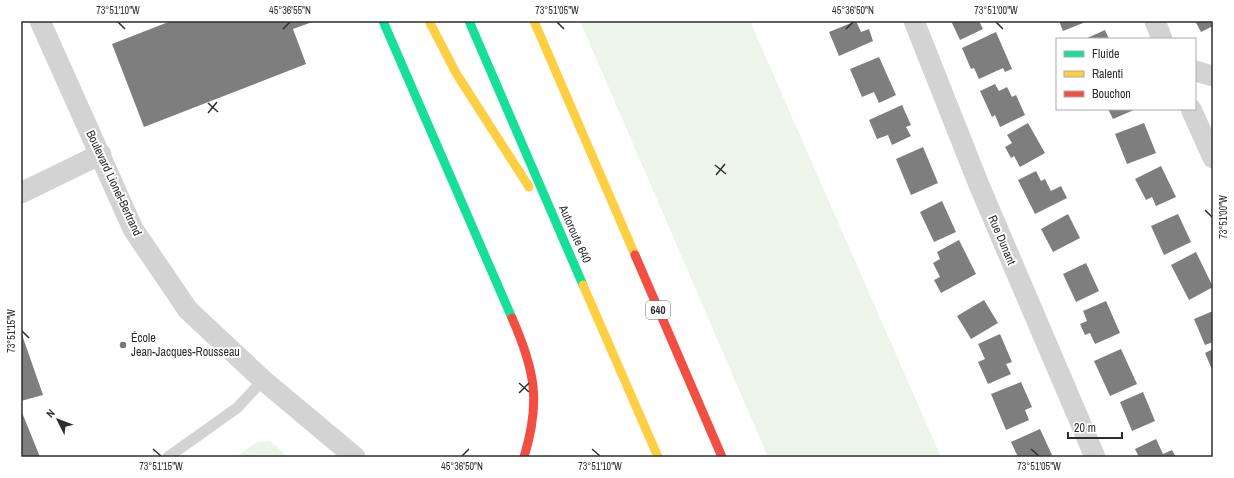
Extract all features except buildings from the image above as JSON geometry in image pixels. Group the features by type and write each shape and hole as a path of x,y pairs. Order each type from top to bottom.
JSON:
{"highway":[{"path":"383,21 507,303 528,357 534,385 534,413 532,429 524,457"},
{"path":"429,21 456,73 569,248"},
{"name":"Autoroute 640","path":"469,21 569,248 658,457"},
{"name":"640","path":"534,21 722,457"}],"street":[{"name":"Boulevard Lionel-Bertrand","path":"40,21 101,154 133,229 188,310 263,380 355,457"},
{"name":"Rue Dunant","path":"914,21 979,185 1095,457"},
{"path":"1155,21 1162,38"},
{"path":"1196,71 1213,76"},
{"path":"1192,110 1212,150"},
{"path":"21,193 101,154"}],"lane":[{"path":"168,457 237,408 263,380"}],"shaded area":[{"path":"580,21 750,21 941,457 768,457"},
{"path":"270,441 283,452 285,457 236,457 257,442"}],"traffic: fast":[{"path":"383,21 512,318"},
{"path":"469,21 583,285"}],"traffic: slow":[{"path":"429,21 456,73 529,187"},
{"path":"534,21 635,255"},
{"path":"583,285 658,457"}],"traffic: jam":[{"path":"635,255 722,457"},
{"path":"512,318 526,354 533,386 533,419 524,457"}],"place":[{"name":"École Jean-Jacques-Rousseau","path":"123,345"}]}
